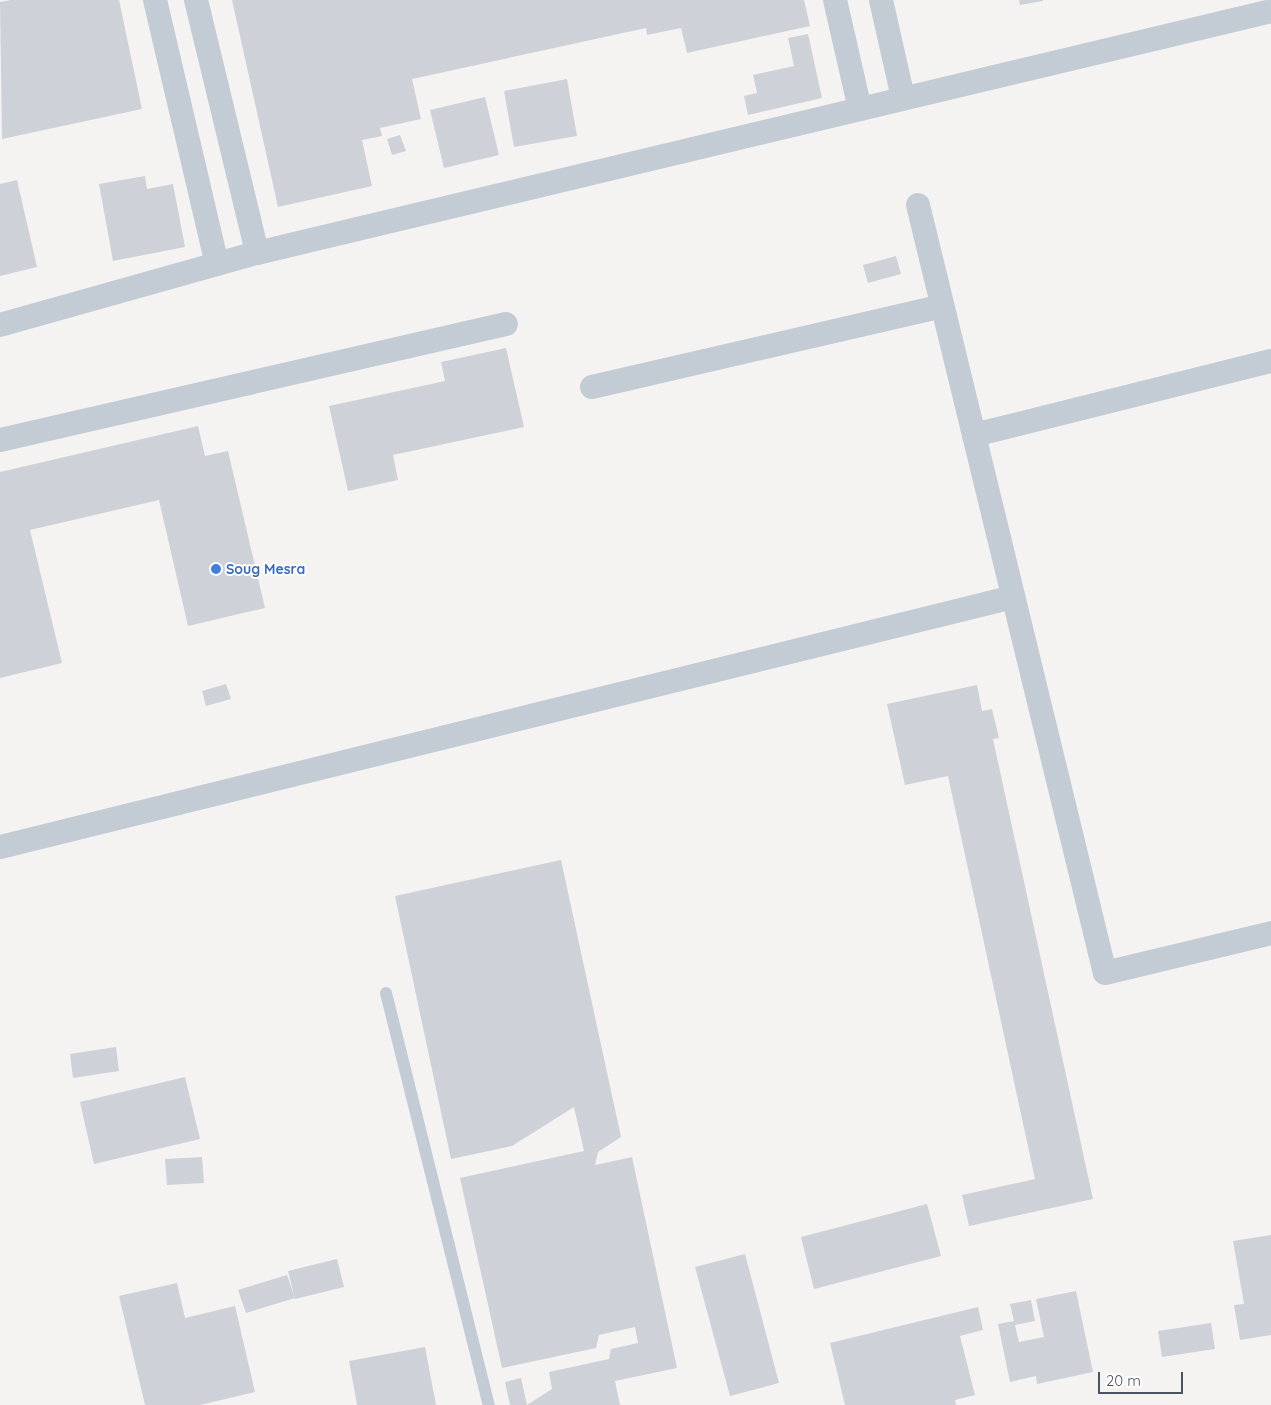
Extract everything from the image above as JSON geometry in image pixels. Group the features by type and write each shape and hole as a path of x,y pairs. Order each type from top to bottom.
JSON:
{"street":[{"path":"155,0 217,264"},
{"path":"196,0 257,253"},
{"path":"835,0 860,109"},
{"path":"882,0 903,98"},
{"path":"0,326 257,253 1271,10"},
{"path":"918,205 1105,973 1271,933"},
{"path":"592,387 942,306"},
{"path":"0,440 506,324"},
{"path":"974,435 1271,361"},
{"path":"0,848 1013,597"}],"lane":[{"path":"386,993 489,1405"}],"building":[{"path":"11,0 119,0 142,109 2,139 0,2"},
{"path":"232,0 804,0 810,26 687,53 681,28 647,35 646,28 412,79 421,119 380,128 382,136 362,140 372,186 278,207"},
{"path":"1019,0 1043,0 1043,1 1020,5"},
{"path":"808,34 822,98 748,115 744,96 757,93 753,75 794,66 788,38"},
{"path":"567,79 577,136 514,147 504,91"},
{"path":"485,97 499,155 444,168 430,110"},
{"path":"400,135 406,151 392,155 387,139"},
{"path":"145,176 147,189 173,184 185,247 113,261 99,184"},
{"path":"17,180 37,267 0,276 0,184"},
{"path":"896,256 901,274 868,283 863,265"},
{"path":"506,348 524,427 393,455 398,480 348,491 329,406 445,381 441,362"},
{"name":"Soug Mesra","path":"198,426 205,456 228,451 265,608 188,626 159,500 30,530 62,663 0,678 0,472"},
{"path":"226,684 231,699 206,706 202,691"},
{"path":"977,685 982,711 992,709 999,738 993,739 1093,1199 969,1226 962,1195 1035,1179 948,776 905,785 887,704"},
{"path":"561,860 621,1137 598,1152 595,1165 632,1157 677,1368 615,1381 620,1405 527,1405 552,1389 549,1372 609,1359 611,1349 638,1343 635,1327 599,1335 596,1348 502,1368 460,1178 584,1151 574,1107 512,1146 451,1159 395,896"},
{"path":"116,1047 119,1071 73,1078 70,1054"},
{"path":"185,1077 200,1139 94,1164 80,1102"},
{"path":"202,1157 204,1183 167,1185 165,1159"},
{"path":"927,1204 941,1256 814,1289 801,1237"},
{"path":"1271,1235 1271,1335 1240,1340 1234,1305 1244,1304 1233,1241"},
{"path":"745,1254 779,1383 730,1396 695,1267"},
{"path":"337,1259 344,1287 295,1299 288,1271"},
{"path":"287,1275 295,1298 246,1313 238,1290"},
{"path":"177,1283 185,1318 235,1306 255,1392 200,1405 145,1405 119,1296"},
{"path":"1076,1291 1093,1372 1037,1384 1036,1376 1010,1382 998,1324 1014,1321 1010,1304 1031,1300 1035,1321 1015,1325 1019,1342 1044,1337 1036,1299"},
{"path":"978,1307 983,1330 960,1336 975,1395 955,1400 956,1405 845,1405 830,1343"},
{"path":"1211,1323 1215,1349 1162,1357 1158,1331"},
{"path":"425,1347 436,1405 357,1405 349,1361"},
{"path":"521,1378 527,1405 510,1405 505,1382"}],"place":[{"name":"Soug Mesra","path":"216,569"}]}
